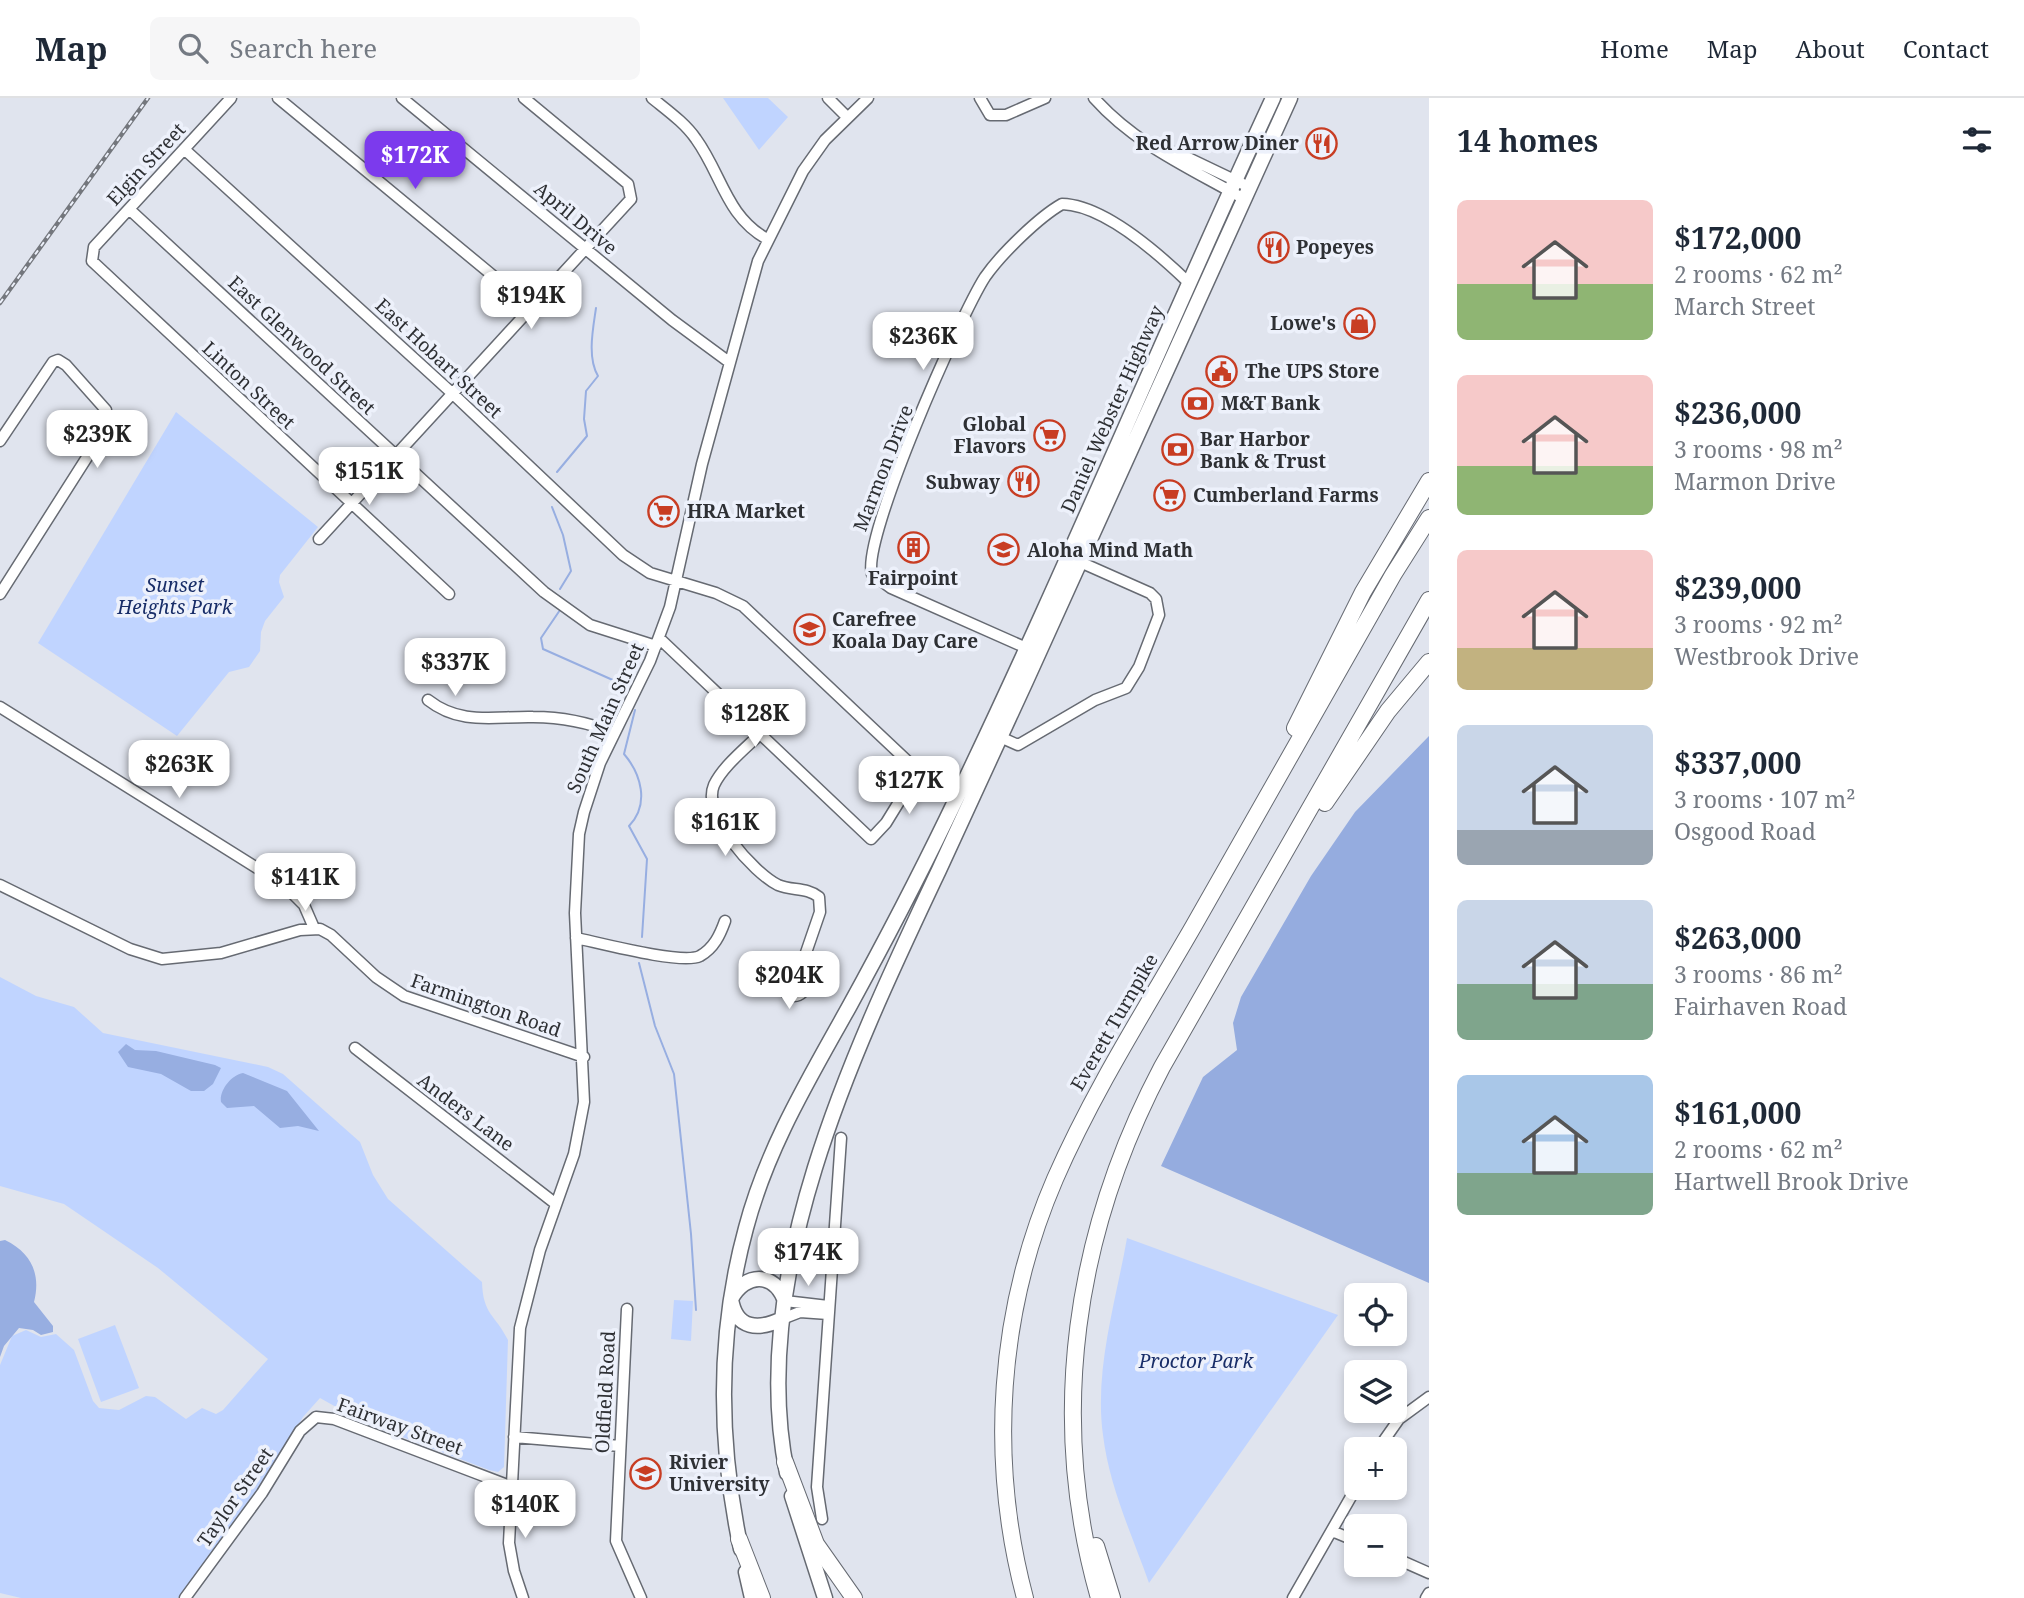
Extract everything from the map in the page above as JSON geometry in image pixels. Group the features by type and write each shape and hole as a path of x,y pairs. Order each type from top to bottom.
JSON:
{"highway":[{"path":"1211,894 1363,592 1429,481"},
{"name":"Everett Turnpike","path":"1025,1597 1005,1493 1002,1429 1008,1350 1024,1269 1044,1207 1070,1147 1211,894 1393,575 1429,518"},
{"path":"1099,1598 1078,1496 1072,1392 1077,1326 1088,1262 1101,1212 1123,1150 1162,1067 1429,600"},
{"path":"1292,842 1305,832 1388,710 1429,662"},
{"path":"1072,1392 1088,1508 1112,1598"},
{"path":"785,1462 816,1544 854,1598"},
{"path":"739,1539 762,1598"}],"main road":[{"name":"Daniel Webster Highway","path":"825,1598 798,1520 785,1462 777,1395 785,1301 814,1173 843,1085 924,899 1000,737 1032,650 1232,185 1273,98"},
{"name":"Daniel Webster Highway","path":"752,1598 728,1474 723,1409 724,1357 730,1299 749,1217 776,1143 1080,562 1290,98"},
{"path":"782,1319 766,1326 749,1326 737,1316 730,1299 744,1283 761,1278 775,1284 785,1301"}],"street":[{"name":"Elgin Street","path":"90,256 94,247 231,98"},
{"path":"278,98 532,307"},
{"name":"April Drive","path":"402,98 729,362"},
{"path":"319,538 631,199 632,192 628,184 524,98"},
{"path":"652,98 692,133 732,208 751,229 767,239"},
{"path":"828,98 846,117"},
{"name":"South Main Street","path":"523,1598 509,1543 520,1328 530,1280 582,1120 584,1057 576,938 579,834 591,788 658,642 676,582 702,464 729,362 767,239 803,171 846,117 867,98"},
{"path":"980,98 995,117 1006,116 1045,98"},
{"path":"1094,98 1124,129 1157,148 1180,154 1246,193"},
{"name":"East Hobart Street","path":"184,149 453,394 623,555 650,573 723,595 755,615 918,771 886,823 871,839 761,733"},
{"name":"Marmon Drive","path":"1032,650 891,588 872,574 870,558 875,537 899,468 980,287 996,264 1056,207 1062,204 1074,206 1133,234 1189,284"},
{"name":"East Glenwood Street","path":"129,209 523,573 571,613 597,627 658,642"},
{"name":"Linton Street","path":"90,256 97,268 449,594"},
{"path":"0,440 48,365 58,360 104,405 106,425 0,594"},
{"path":"1000,737 1018,746 1095,700 1126,688 1139,667 1159,615 1156,599 1143,588 1080,562"},
{"path":"658,642 761,733 721,775 715,785 712,799 726,832 754,869 776,884 812,891 819,897 820,912 799,973"},
{"path":"428,700 444,711 472,719 545,718 614,733"},
{"path":"0,707 284,885 304,905 314,928 222,953 162,959 130,949 0,885"},
{"path":"576,938 690,959 710,949 719,939 726,921"},
{"name":"Farmington Road","path":"314,928 331,935 376,977 404,996 584,1057"},
{"name":"Anders Lane","path":"355,1048 556,1204"},
{"path":"822,1520 817,1487 841,1139"},
{"path":"785,1301 828,1310"},
{"name":"Oldfield Road","path":"627,1309 616,1541 641,1598"},
{"path":"782,1319 800,1312 828,1310"},
{"path":"1386,1437 1399,1419 1429,1397"},
{"name":"Fairway Street","path":"316,1418 334,1419 510,1486"},
{"name":"Taylor Street","path":"185,1598 262,1493 300,1430 316,1418"},
{"path":"514,1437 620,1446"},
{"path":"1293,1598 1349,1500"},
{"path":"1332,1531 1344,1536"},
{"path":"1407,1563 1429,1573"},
{"path":"1426,1598 1429,1593"}],"green space":[{"path":"723,98 768,98 788,117 759,150"},
{"name":"Sunset Heights Park","path":"176,412 318,527 280,575 279,582 284,597 265,621 261,632 260,651 249,667 229,672 177,736 38,643"},
{"path":"0,977 36,996 74,1007 103,1033 268,1067 283,1074 360,1142 373,1175 388,1199 482,1282 487,1308 508,1340 504,1467 498,1472 489,1470 363,1422 320,1398 303,1417 257,1492 178,1598 21,1598 0,1593 0,1365 12,1336 26,1330 41,1337 56,1334 74,1350 93,1401 99,1408 119,1410 146,1396 155,1397 186,1419 202,1408 216,1414 223,1410 268,1359 158,1268 64,1204 0,1186"},
{"name":"Proctor Park","path":"1127,1238 1338,1315 1149,1583 1110,1473 1101,1410 1104,1361"},
{"path":"674,1300 693,1301 691,1341 671,1339"},
{"path":"115,1325 139,1388 101,1402 78,1339"}],"shaded area":[{"path":"1429,736 1429,1283 1161,1166 1203,1077 1237,1050 1233,1023 1241,997 1311,876 1355,812"},
{"path":"126,1044 135,1050 156,1051 221,1068 213,1084 204,1091 191,1091 161,1074 128,1067 118,1052"},
{"path":"243,1073 287,1091 319,1131 298,1126 280,1128 254,1106 227,1108 221,1102 224,1089 230,1080"},
{"path":"5,1240 28,1258 35,1274 34,1302 53,1326 53,1332 41,1335 33,1330 19,1328 4,1346 0,1357 0,1241"}],"waterway":[{"path":"557,472 587,436 584,419 586,391 598,376 592,352 596,308"},
{"path":"552,507 563,535 571,571 560,589"},
{"path":"560,610 541,638 543,649 615,681 626,690"},
{"path":"635,710 624,754 635,771 641,789 639,808 629,826 647,859 642,937"},
{"path":"639,963 655,1026 674,1074 696,1310"}],"railway":[{"path":"0,303 148,98"}],"place":[{"name":"Red Arrow Diner","path":"1322,143"},
{"name":"Popeyes","path":"1273,247"},
{"name":"Lowe's","path":"1359,323"},
{"name":"The UPS Store","path":"1222,371"},
{"name":"M&T Bank","path":"1198,403"},
{"name":"Global Flavors","path":"1049,435"},
{"name":"Bar Harbor Bank & Trust","path":"1177,450"},
{"name":"Subway","path":"1023,482"},
{"name":"Cumberland Farms","path":"1170,495"},
{"name":"HRA Market","path":"664,511"},
{"name":"Fairpoint","path":"913,547"},
{"name":"Aloha Mind Math","path":"1004,550"},
{"name":"Carefree Koala Day Care","path":"809,630"},
{"name":"Rivier University","path":"646,1473"}]}
